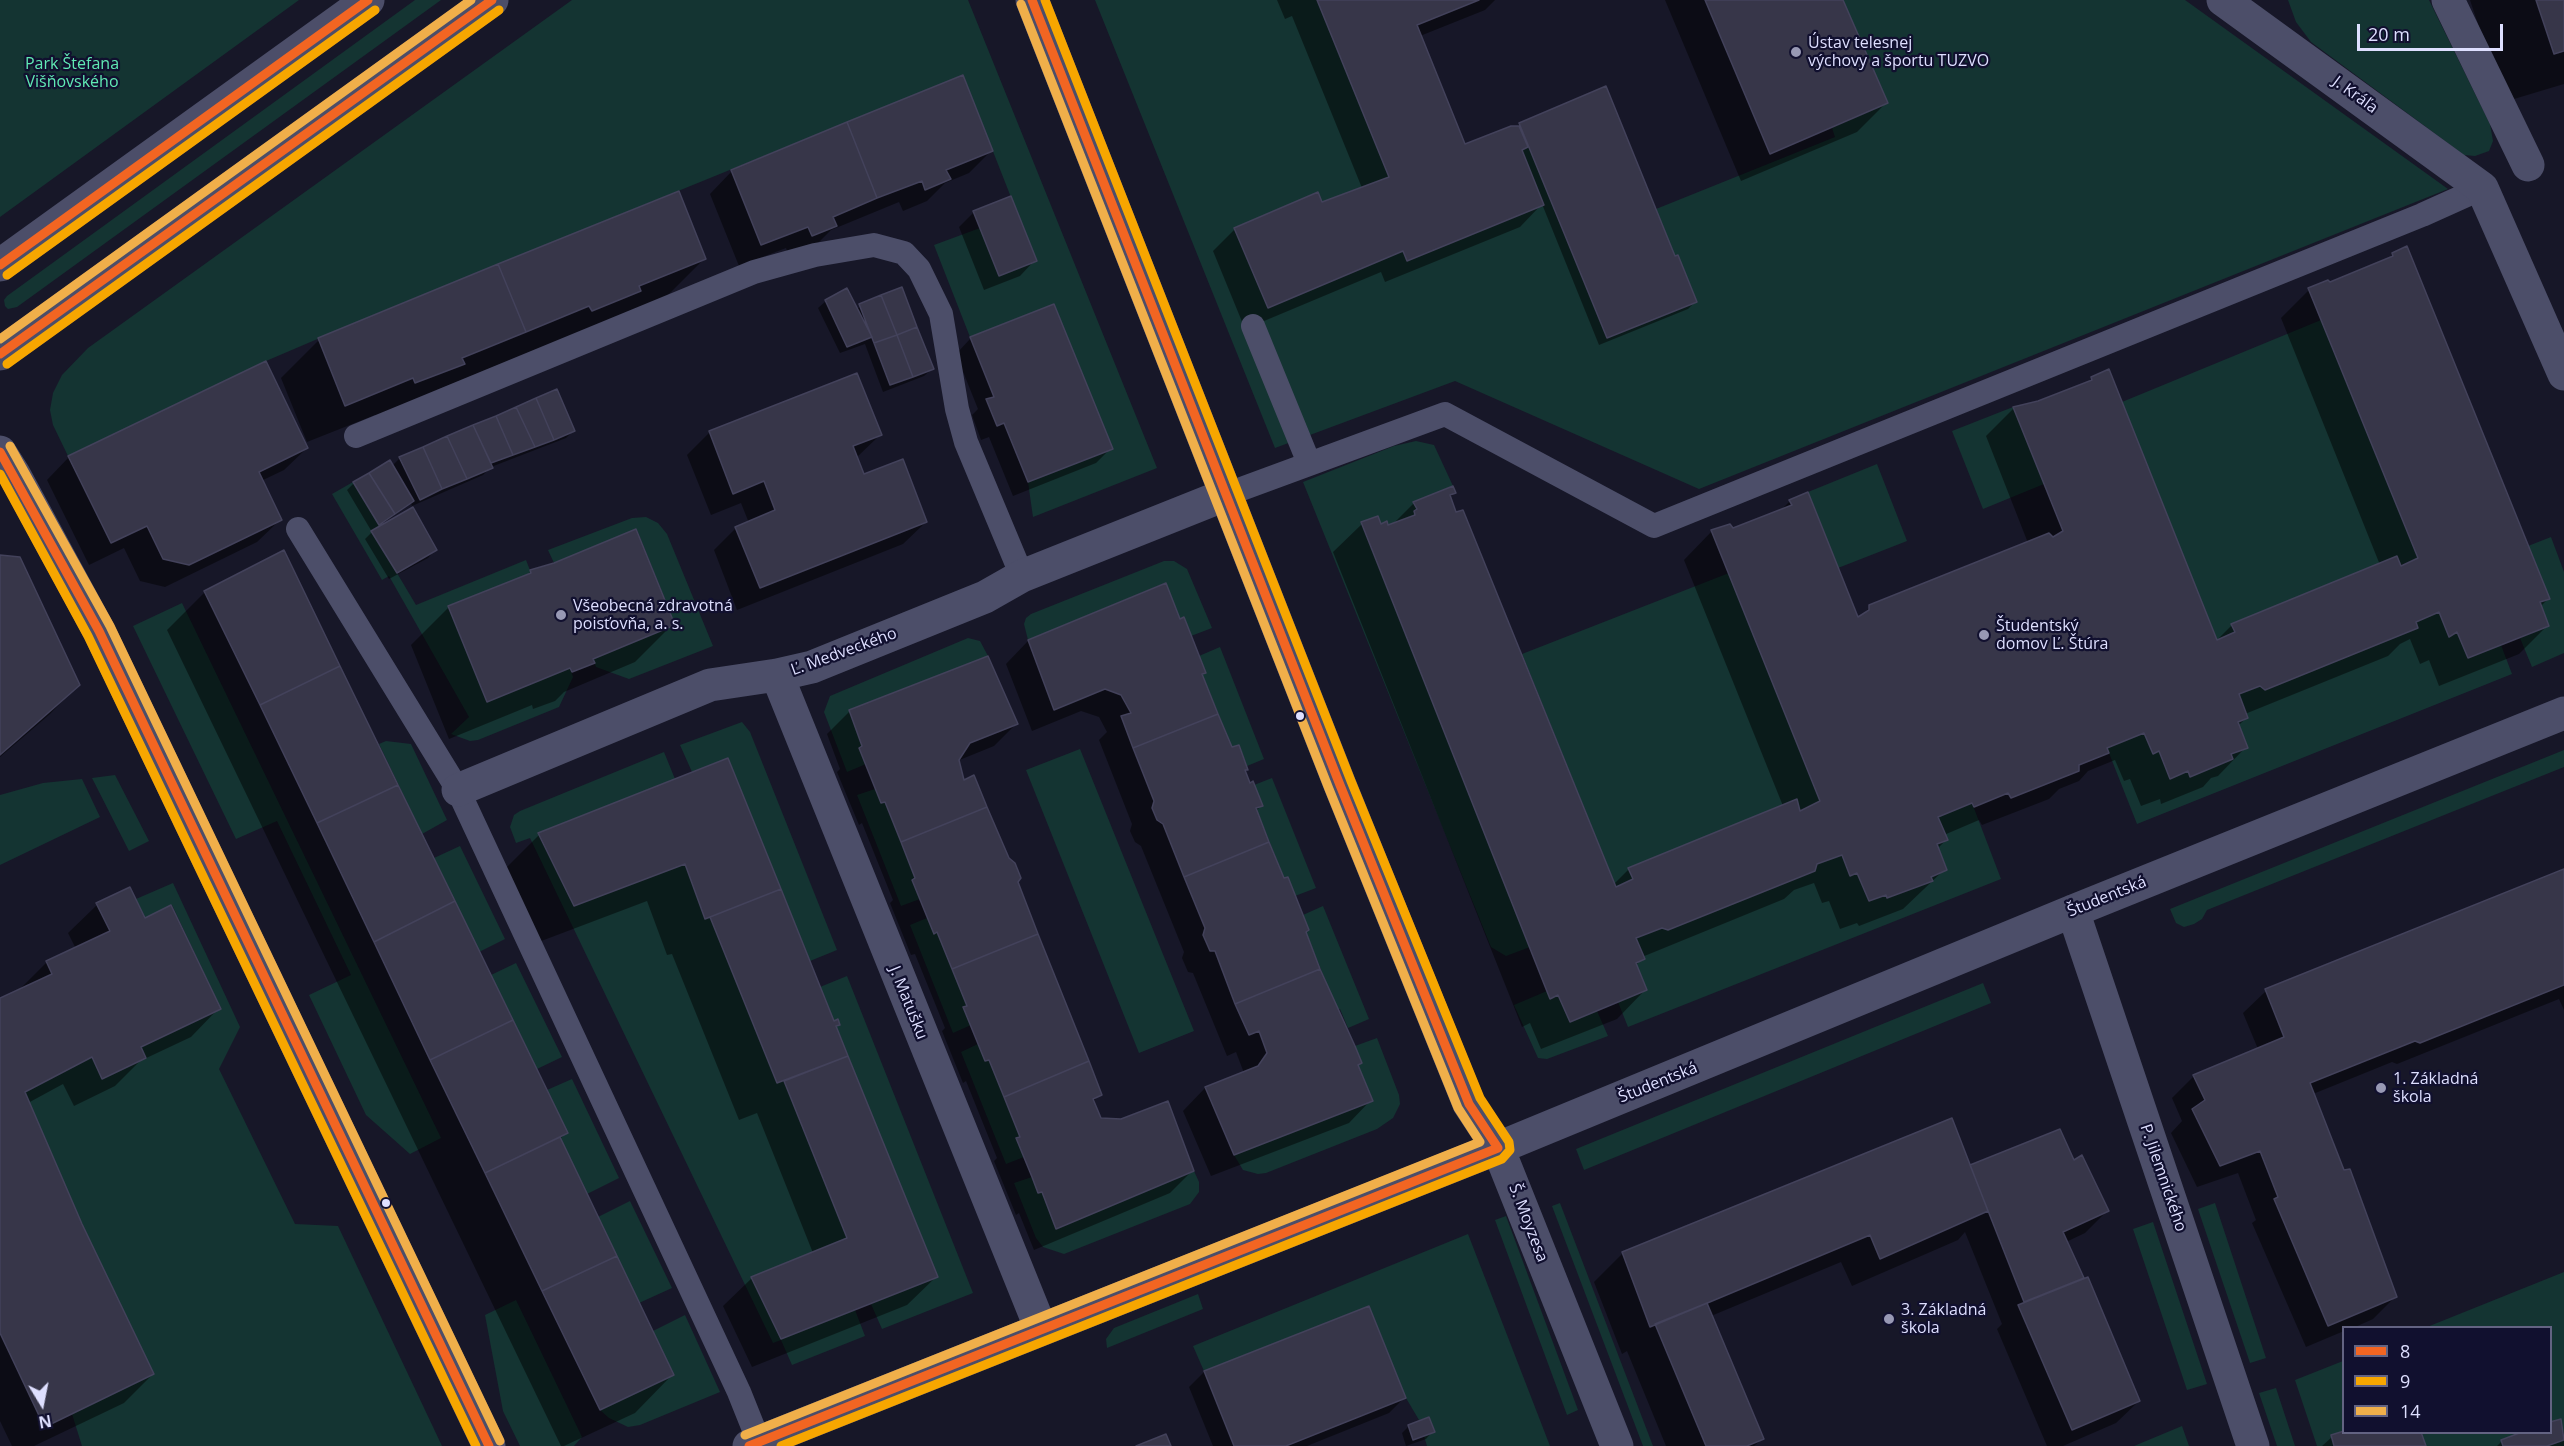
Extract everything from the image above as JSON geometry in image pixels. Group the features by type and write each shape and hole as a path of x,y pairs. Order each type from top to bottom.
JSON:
{"street":[{"path":"0,265 368,0"},
{"path":"0,354 492,0"},
{"name":"Š. Moyzesa","path":"1032,0 1225,495 1469,1104 1498,1148 1617,1446"},
{"path":"2448,0 2535,163 2482,188 2564,374"},
{"name":"J. Kráľa","path":"2226,1 2482,188"},
{"path":"0,452 99,631 489,1446"},
{"name":"Ľ. Medveckého","path":"458,790 710,686 812,667 985,597 1022,576 1225,495"},
{"name":"J. Matušku","path":"777,675 1041,1329"},
{"name":"Študentská","path":"769,1442 1041,1329 1498,1148 2564,712"},
{"name":"P. Jilemnického","path":"2073,911 2253,1446"}],"lane":[{"path":"1225,495 1445,414 1654,526 2422,215 2482,188"},
{"path":"356,436 754,272 815,255 874,245 904,253 919,268 941,314 957,409 966,442 1022,576"},
{"path":"1253,326 1309,463"},
{"path":"298,529 458,790 734,1382 769,1442"}],"green space":[{"name":"Park Štefana Višňovského","path":"0,0 299,0 0,217"},
{"path":"415,0 441,0 17,307 8,309 5,306 4,300 7,296"},
{"path":"572,0 968,0 1157,468 1033,517 1028,482 1112,448 1054,304 970,337 934,245 980,228 1036,261 963,75 376,314 266,361 68,456 53,425 50,410 53,393 62,375 88,348"},
{"path":"1095,0 1317,0 1389,177 1322,202 1317,193 1234,228 1268,307 1403,251 1522,150 1529,147 1607,338 1697,302 1656,209 1835,137 1832,128 1888,103 1843,0 2185,0 2448,189 1699,489 1455,381 1275,448"},
{"path":"2288,0 2429,0 2490,124 2493,141 2489,151 2475,156 2464,155 2311,42 2296,22"},
{"path":"2321,320 2418,558 2217,640 2122,402"},
{"path":"2013,407 2044,484 1983,509 1952,431"},
{"path":"1416,441 1434,445 1453,486 1414,502 1417,509 1414,511 1415,515 1388,525 1387,521 1381,524 1361,523 1530,947 1506,956 1491,947 1303,482 1394,446"},
{"path":"1877,464 1907,541 1838,568 1808,492"},
{"path":"353,482 380,526 372,531 416,605 526,560 531,573 448,606 487,702 570,668 573,677 559,707 478,740 470,741 451,734 469,717 389,576 382,580 332,494"},
{"path":"646,517 658,523 667,534 713,646 629,679 596,667 593,659 675,624 637,530 554,563 548,550 632,518"},
{"path":"2551,537 2564,572 2564,653 2532,667 2520,638 2549,626 2540,602 2549,599 2528,546"},
{"path":"1164,561 1174,561 1187,569 1212,628 1191,636 1184,617 1180,619 1165,583 1028,640 1024,624 1026,618 1031,614"},
{"path":"1729,573 1820,801 1800,810 1797,799 1629,868 1633,879 1616,887 1522,654"},
{"path":"182,603 441,1138 410,1154 366,1115 309,995 351,975 277,821 236,839 133,626"},
{"path":"2439,612 2449,637 2457,632 2468,658 2501,645 2512,674 2137,824 2107,748 2144,733 2153,754 2159,751 2170,778 2188,771 2190,777 2233,759 2231,754 2248,748 2238,722 2248,717 2239,694 2260,686 2265,690 2418,628 2416,622"},
{"path":"968,638 980,641 988,656 849,710 862,746 859,749 866,764 847,772 824,712 830,696"},
{"path":"1220,647 1264,759 1247,766 1239,745 1232,747 1202,674 1206,673 1199,656"},
{"path":"742,722 750,732 837,950 810,961 728,759 692,772 680,745"},
{"path":"386,741 411,744 447,820 422,834 379,744"},
{"path":"1080,749 1194,1031 1139,1053 1026,770"},
{"path":"2564,750 2564,767 2207,910 2202,919 2194,924 2184,927 2176,923 2170,909"},
{"path":"664,752 675,779 538,834 574,905 685,864 705,918 710,917 777,1083 784,1081 847,1238 751,1277 781,1339 855,1310 865,1336 792,1365 781,1340 773,1343 530,838 516,843 510,827 514,815 520,811"},
{"path":"115,775 149,841 129,851 92,778"},
{"path":"1272,778 1316,888 1295,896 1288,877 1284,878 1256,808 1263,806 1254,785"},
{"path":"82,779 100,817 0,865 0,795 43,783"},
{"path":"875,789 881,803 885,802 915,878 912,880 920,899 901,906 857,795"},
{"path":"1972,803 2001,879 1628,1027 1618,1002 1647,990 1636,963 1645,959 1636,938 1662,928 1668,930 1815,871 1817,864 1842,855 1850,876 1857,873 1869,901 1886,895 1888,898 1933,881 1931,877 1947,869 1937,844 1947,840 1938,817"},
{"path":"460,846 505,939 479,952 434,858"},
{"path":"173,883 240,1027 219,1069 295,1224 338,1226 442,1446 82,1446 72,1414 154,1374 82,1224 25,1092 92,1057 102,1078 146,1058 141,1047 221,1009 172,905 145,918 136,899"},
{"path":"1323,906 1369,1019 1348,1028 1340,1009 1337,1010 1306,932 1309,930 1303,915"},
{"path":"927,918 934,933 937,932 967,1006 963,1007 971,1025 953,1033 910,925"},
{"path":"516,963 562,1057 537,1069 491,975"},
{"path":"847,976 973,1293 882,1329 871,1304 937,1277 836,1026 840,1025 838,1019 834,1021 820,987"},
{"path":"1983,983 1991,1003 1584,1170 1576,1149"},
{"path":"1547,991 1550,999 1558,995 1597,1011 1608,1036 1547,1059 1538,1058 1514,1005"},
{"path":"1377,1038 1399,1095 1400,1104 1393,1118 1377,1129 1266,1173 1258,1174 1243,1170 1234,1155 1373,1101 1358,1065 1362,1063 1355,1046"},
{"path":"978,1044 985,1061 989,1060 1020,1137 1016,1138 1024,1157 1006,1164 961,1052"},
{"path":"572,1079 619,1178 587,1194 560,1137 567,1133 547,1090"},
{"path":"1194,1171 1199,1182 1199,1192 1190,1204 1064,1254 1043,1247 1036,1238 1014,1183 1032,1177 1038,1193 1042,1192 1057,1228"},
{"path":"630,1201 672,1288 639,1303 598,1217"},
{"path":"1560,1203 1653,1446 1643,1446 1552,1206"},
{"path":"2215,1203 2266,1358 2250,1363 2198,1209"},
{"path":"1506,1216 1578,1410 1567,1415 1495,1220"},
{"path":"2153,1222 2207,1384 2187,1390 2133,1229"},
{"path":"1468,1234 1550,1446 1427,1446 1424,1436 1435,1431 1429,1417 1419,1420 1406,1398 1369,1306 1204,1371 1193,1346"},
{"path":"2564,1272 2564,1446 2317,1446 2295,1380 2342,1361 2342,1434 2552,1434 2552,1326 2429,1326"},
{"path":"1198,1294 1203,1309 1107,1348 1106,1339 1114,1328"},
{"path":"516,1300 582,1437 574,1446 520,1446 503,1411 485,1315"},
{"path":"685,1315 720,1392 640,1425 628,1427 609,1418 600,1410 674,1375 653,1331"},
{"path":"2276,1388 2295,1446 2277,1446 2259,1393"},
{"path":"2182,1426 2189,1446 2134,1446"}],"building":[{"path":"1317,0 1479,0 1417,25 1465,144 1511,126 1519,126 1528,147 1522,150 1544,205 1407,261 1403,251 1268,308 1234,228 1318,192 1322,202 1389,177"},
{"name":"Ústav telesnej výchovy a športu TUZVO","path":"1705,0 1843,0 1888,103 1770,154"},
{"path":"2536,0 2564,0 2564,51 2554,54"},
{"path":"963,75 993,151 946,170 951,179 925,190 922,181 877,198 847,122"},
{"path":"1606,86 1675,256 1678,255 1697,302 1607,338 1519,123"},
{"path":"847,122 877,198 833,217 837,226 812,236 808,227 761,245 731,170"},
{"path":"679,191 706,259 639,286 641,291 592,311 589,306 526,332 498,264"},
{"path":"1011,196 1037,261 999,276 973,211"},
{"name":"Študentský domov Ľ. Štúra","path":"2407,246 2550,599 2540,602 2549,626 2468,658 2457,632 2449,637 2439,612 2416,622 2418,628 2265,690 2260,686 2239,694 2248,718 2238,722 2248,748 2231,754 2233,759 2190,777 2188,771 2170,779 2159,751 2153,754 2144,733 2107,748 2109,753 2079,765 2079,771 2011,798 2008,793 1974,807 1972,803 1938,817 1948,840 1937,844 1947,870 1931,877 1933,881 1887,898 1886,895 1869,901 1857,873 1850,876 1842,855 1817,864 1815,871 1668,930 1662,928 1636,938 1645,959 1636,963 1647,990 1570,1022 1558,995 1550,999 1361,522 1378,516 1381,524 1387,521 1388,525 1415,515 1414,511 1417,509 1413,502 1453,486 1456,493 1450,495 1456,512 1463,510 1616,887 1633,879 1628,868 1797,799 1800,811 1820,801 1711,530 1730,524 1733,528 1792,505 1789,500 1808,492 1858,617 1869,610 1869,605 2049,533 2053,537 2063,531 2013,407 2038,401 2092,380 2091,377 2109,369 2217,640 2235,632 2231,624 2397,556 2401,566 2418,558 2308,288 2328,280 2330,282 2393,256 2392,253"},
{"path":"498,264 526,332 462,358 465,364 415,383 413,378 345,406 318,338"},
{"path":"902,287 917,327 897,335 881,295"},
{"path":"847,288 872,337 847,347 825,300"},
{"path":"881,295 897,335 874,343 859,304"},
{"path":"1054,304 1113,449 1028,482 1004,423 997,426 986,399 994,397 970,337"},
{"path":"917,327 934,369 913,377 897,335"},
{"path":"897,335 913,377 890,385 874,343"},
{"path":"266,361 308,448 259,472 282,520 189,565 163,559 147,526 111,543 68,456"},
{"path":"857,373 882,435 853,446 864,474 903,459 927,522 760,588 735,527 775,510 764,481 733,494 709,431"},
{"path":"557,389 575,431 554,440 536,398"},
{"path":"536,398 554,440 535,447 516,407"},
{"path":"516,407 535,447 513,455 496,416"},
{"path":"496,416 513,455 491,463 473,425"},
{"path":"473,425 493,468 467,479 447,436"},
{"path":"447,436 467,479 442,489 423,447"},
{"path":"423,447 442,489 420,500 399,457"},
{"path":"390,460 414,501 395,514 369,473"},
{"path":"369,473 395,514 379,525 353,482"},
{"path":"413,507 437,550 397,573 371,531"},
{"name":"Všeobecná zdravotná poisťovňa, a. s.","path":"636,529 675,625 593,659 595,663 572,672 570,668 487,702 448,606 531,573 530,570 554,563"},
{"path":"284,550 340,666 260,705 204,591"},
{"path":"0,555 20,557 80,685 0,755"},
{"path":"1166,583 1180,619 1184,617 1206,673 1202,674 1218,714 1133,748 1121,716 1131,713 1121,695 1105,689 1054,710 1028,640"},
{"path":"988,656 1018,724 970,743 959,760 964,780 974,775 987,807 901,842 885,802 881,803 859,748 862,746 849,710"},
{"path":"340,666 398,785 317,823 260,705"},
{"path":"1218,714 1232,747 1239,745 1250,783 1253,781 1263,806 1256,808 1269,842 1184,877 1163,824 1157,820 1152,808 1154,801 1133,748"},
{"path":"728,758 781,889 705,919 685,864 574,906 538,833"},
{"path":"398,785 455,901 374,942 317,823"},
{"path":"987,807 1009,858 1015,863 1021,878 1018,882 1038,934 952,969 937,932 934,934 912,880 915,878 901,842"},
{"path":"1269,842 1284,878 1288,877 1309,930 1306,932 1320,969 1235,1004 1215,951 1210,951 1203,935 1205,928 1184,877"},
{"path":"2564,869 2564,985 2420,1043 2415,1041 2310,1083 2344,1170 2350,1169 2397,1297 2328,1326 2274,1199 2278,1197 2260,1151 2220,1166 2192,1109 2205,1100 2193,1075 2284,1037 2265,989"},
{"path":"130,887 145,918 171,905 221,1009 141,1047 146,1058 102,1079 92,1057 25,1092 82,1224 154,1374 49,1425 48,1421 43,1424 0,1333 0,998 52,974 46,961 110,931 96,903"},
{"path":"781,889 834,1021 838,1019 840,1025 836,1026 848,1056 777,1083 710,917"},
{"path":"455,901 513,1020 430,1060 374,942"},
{"path":"1038,934 1089,1061 1004,1097 989,1060 985,1061 963,1007 967,1006 952,969"},
{"path":"1320,969 1362,1063 1358,1065 1373,1101 1234,1155 1205,1087 1258,1066 1267,1053 1259,1031 1249,1035 1235,1004"},
{"path":"513,1020 568,1133 485,1173 430,1060"},
{"path":"848,1056 938,1277 781,1339 751,1277 847,1238 784,1081"},
{"path":"1089,1061 1102,1095 1093,1099 1101,1118 1121,1119 1168,1101 1194,1171 1056,1229 1042,1192 1038,1193 1016,1138 1020,1137 1004,1097"},
{"path":"1952,1118 1988,1211 1880,1259 1870,1235 1650,1327 1622,1252"},
{"path":"2060,1129 2074,1160 2082,1155 2109,1211 2063,1232 2084,1278 2024,1302 1970,1165"},
{"path":"560,1137 617,1256 542,1291 485,1173"},
{"path":"617,1256 674,1375 600,1410 542,1291"},
{"path":"2088,1277 2140,1401 2072,1430 2018,1305"},
{"path":"1707,1303 1764,1439 1747,1446 1706,1446 1655,1324"},
{"path":"1369,1306 1406,1398 1286,1446 1234,1446 1204,1371"},
{"path":"1429,1417 1435,1432 1413,1440 1408,1425"},
{"path":"2561,1419 2564,1440 2547,1446 2503,1446 2501,1440 2517,1434 2552,1434 2552,1421"},
{"path":"2342,1432 2342,1434 2422,1434 2426,1446 2334,1446 2331,1435"},
{"path":"1166,1434 1171,1446 1136,1446"}],"transit line":[{"name":"8","path":"0,265 368,0"},
{"name":"14","path":"0,339 471,0"},
{"name":"8","path":"0,354 492,0"},
{"name":"8","path":"749,1446 1498,1148 1469,1104 1340,785 1032,0"},
{"name":"9","path":"781,1446 1502,1159 1510,1150 1509,1142 1480,1098 1351,781 1045,0"},
{"name":"14","path":"745,1435 1480,1142 1458,1108 1329,789 1021,4"},
{"name":"9","path":"7,275 375,10"},
{"name":"9","path":"7,364 499,10"},
{"name":"14","path":"10,446 110,626 500,1441"},
{"name":"8","path":"0,452 99,631 489,1446"},
{"name":"9","path":"0,474 88,636 476,1446"}],"place":[{"name":"Ústav telesnej výchovy a športu TUZVO","path":"1796,52"},
{"name":"Všeobecná zdravotná poisťovňa, a. s.","path":"561,615"},
{"name":"Študentský domov Ľ. Štúra","path":"1984,635"},
{"name":"1. Základná škola","path":"2381,1088"},
{"name":"3. Základná škola","path":"1889,1319"}]}
